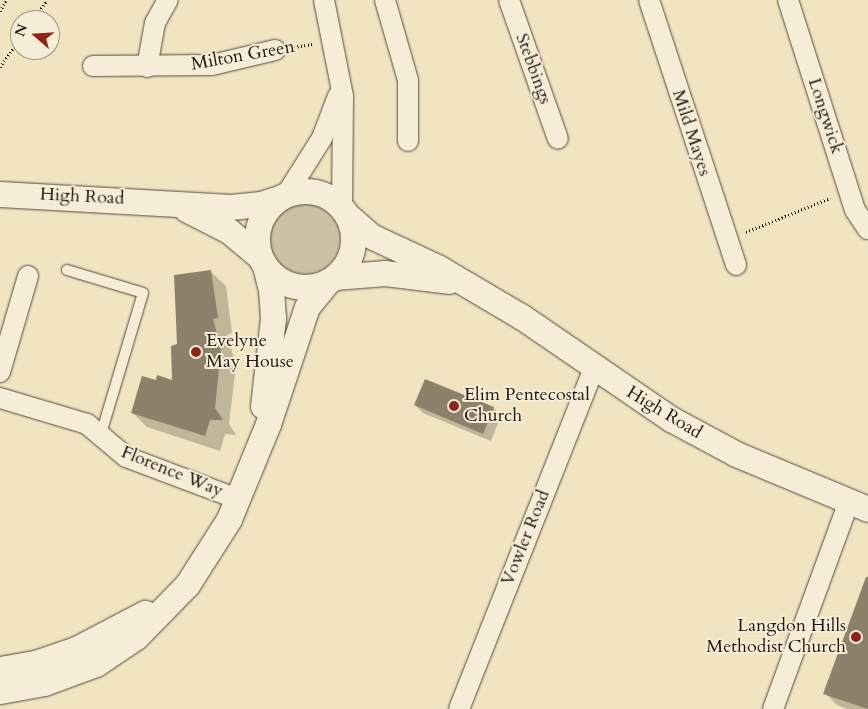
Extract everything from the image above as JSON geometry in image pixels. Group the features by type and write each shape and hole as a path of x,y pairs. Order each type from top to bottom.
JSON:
{"street":[{"path":"147,67 155,23 168,0"},
{"path":"324,0 340,72 343,112 345,212 353,230 352,252 346,265 331,279 311,287 297,286 277,278 262,261 257,242 259,226 266,210 283,196 327,128 339,91 340,72"},
{"path":"385,0 408,80 408,141"},
{"name":"Stebbings","path":"508,0 558,139"},
{"name":"Mild Mayes","path":"650,0 736,265"},
{"name":"Longwick","path":"788,0 855,210 868,230"},
{"name":"Milton Green","path":"93,66 212,65 276,50"},
{"path":"283,196 313,192 330,198 345,212"},
{"name":"High Road","path":"11,194 248,206 283,196"},
{"name":"High Road","path":"164,202 219,225 262,261"},
{"name":"High Road","path":"345,212 371,236 433,265 476,290 534,325 650,406 713,442 858,505"},
{"name":"Florence Way","path":"251,467 271,346 272,299 262,261"},
{"name":"High Road","path":"331,279 370,273 406,274 453,282 476,290"},
{"path":"0,372 28,276"},
{"name":"Florence Way","path":"0,693 80,672 124,646 165,609 198,568 221,535 238,499 307,307 331,279"},
{"name":"Vowler Road","path":"459,709 594,368"},
{"name":"Florence Way","path":"0,398 78,421 101,434 110,446 126,457 238,499"},
{"path":"774,709 858,505"},
{"name":"Florence Way","path":"0,669 56,657 113,632 167,598 198,568"}],"lane":[{"path":"67,270 143,293 101,434"}],"path":[{"path":"0,11 7,0"},
{"name":"Milton Green","path":"276,50 333,41"},
{"path":"0,67 10,52"},
{"path":"727,240 849,190"}],"shaded area":[{"path":"305,204 324,210 334,220 340,239 334,258 324,268 305,274 286,268 276,258 270,239 276,220 286,210"}],"building":[{"name":"Evelyne May House","path":"211,270 218,318 213,319 221,349 215,408 223,420 210,420 205,436 131,413 142,376 156,380 157,375 172,380 171,346 177,344 174,275"},
{"name":"Elim Pentecostal Church","path":"425,379 494,407 483,434 414,405"},
{"name":"Langdon Hills Methodist Church","path":"866,577 868,577 868,709 823,694"}],"place":[{"name":"Evelyne May House","path":"196,352"},
{"name":"Elim Pentecostal Church","path":"454,406"},
{"name":"Langdon Hills Methodist Church","path":"856,637"}]}
